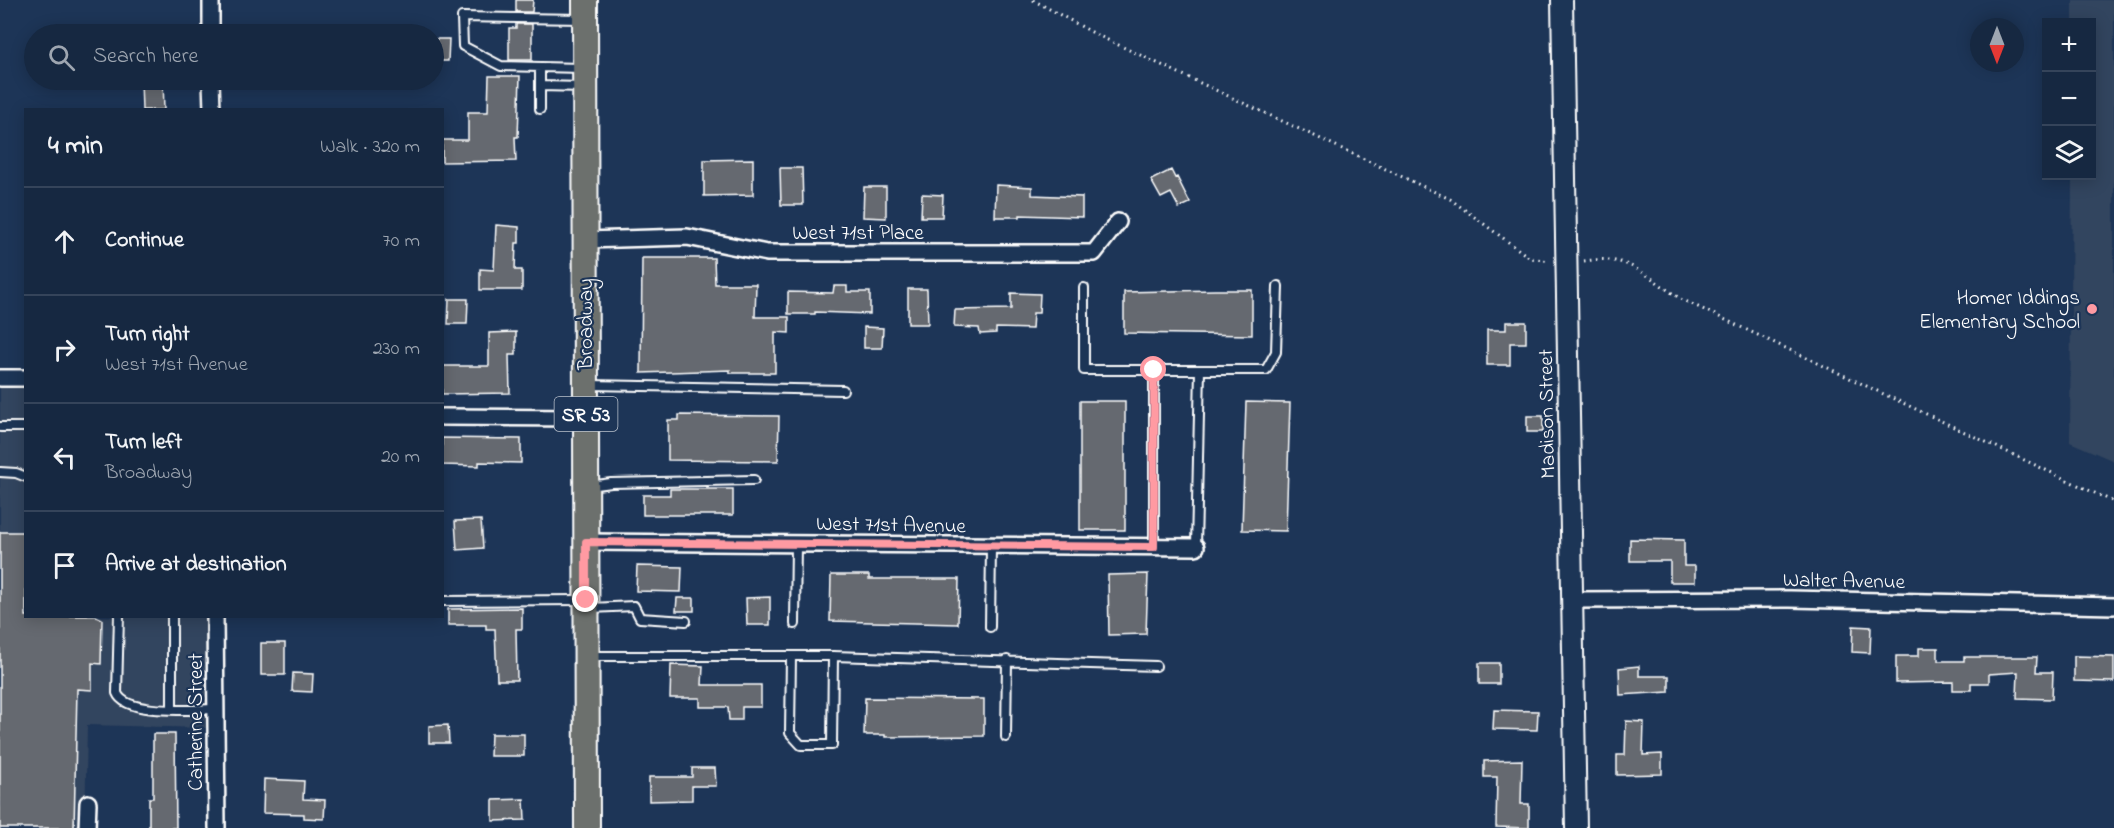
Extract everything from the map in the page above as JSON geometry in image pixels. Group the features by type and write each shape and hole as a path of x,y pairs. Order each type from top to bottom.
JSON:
{"main road":[{"name":"Broadway","path":"585,9 587,828"}],"street":[{"path":"211,0 211,24"},
{"name":"Madison Street","path":"1562,0 1576,828"},
{"path":"211,90 212,108"},
{"name":"West 71st Place","path":"585,240 687,237 767,253 1094,253 1118,222"},
{"path":"0,378 24,378"},
{"path":"444,417 586,418"},
{"name":"West 71st Avenue","path":"586,542 1196,547"},
{"name":"Walter Avenue","path":"1573,600 1790,599 2114,606"},
{"name":"Catherine Street","path":"216,618 217,828"},
{"path":"87,828 88,802"}],"lane":[{"path":"585,9 462,17 463,46 501,66 540,67 585,77"},
{"path":"540,67 540,109"},
{"path":"540,86 585,77"},
{"path":"1084,288 1084,370 1266,370 1276,352 1278,286"},
{"path":"1154,370 1154,547"},
{"path":"1196,547 1200,370"},
{"path":"586,384 843,390"},
{"path":"0,427 24,427"},
{"path":"0,472 16,472 24,476"},
{"path":"586,487 611,483 754,480"},
{"path":"795,624 796,544"},
{"path":"990,627 991,546"},
{"path":"444,601 634,606 640,618 686,621"},
{"path":"119,618 117,693 123,702 142,709 216,709"},
{"path":"172,618 172,709"},
{"path":"586,656 833,656 1156,666"},
{"path":"791,656 790,733 801,745 832,745 833,656"},
{"path":"1005,737 1006,660"}],"shaded area":[{"name":"Homer Iddings Elementary School","path":"2073,0 2114,0 2114,461 2070,442 2072,180 2096,180 2096,18 2073,18"},
{"path":"0,387 24,387 24,618 208,618 208,728 87,725 85,828 0,828"}],"building":[{"path":"516,0 533,0 532,12 516,12"},
{"path":"516,24 532,24 532,60 509,60 509,28 516,28"},
{"path":"444,39 449,39 448,61 444,61"},
{"path":"489,76 520,76 518,137 515,137 516,161 444,162 444,140 468,140 468,112 488,112"},
{"path":"141,90 163,90 164,108 142,108"},
{"path":"753,159 753,195 704,196 704,160"},
{"path":"780,168 802,168 803,205 781,205"},
{"path":"1171,170 1190,203 1179,208 1171,193 1161,198 1151,180"},
{"path":"996,185 1032,187 1032,195 1082,197 1082,217 1020,215 1020,217 995,217"},
{"path":"864,187 886,187 886,218 863,217"},
{"path":"922,194 943,195 942,217 921,217"},
{"path":"496,225 519,227 515,270 522,270 522,290 480,290 480,269 494,270"},
{"path":"642,258 714,258 715,284 756,284 755,317 789,317 789,333 775,332 775,373 730,373 730,370 641,373"},
{"path":"834,286 847,286 847,292 870,292 870,314 815,312 815,314 788,314 788,292 833,293"},
{"path":"908,289 927,289 928,324 908,324"},
{"path":"1252,290 1252,335 1124,333 1124,292"},
{"path":"1011,293 1040,294 1039,313 1033,313 1032,329 996,328 996,333 980,334 979,328 954,327 955,310 1011,309"},
{"path":"449,299 468,299 467,324 448,324"},
{"path":"1506,322 1526,322 1526,343 1510,343 1510,365 1487,365 1487,330 1506,330"},
{"path":"864,327 883,328 882,348 864,348"},
{"path":"516,332 516,355 509,355 510,393 444,394 444,366 489,366 489,333"},
{"path":"1080,401 1125,401 1125,530 1080,530"},
{"path":"1246,402 1290,403 1286,531 1242,530"},
{"path":"679,415 779,416 778,461 668,460 668,420 679,420"},
{"path":"1527,416 1543,416 1543,432 1527,432"},
{"path":"444,438 521,439 521,463 479,462 479,466 444,465"},
{"path":"670,489 733,489 733,515 643,515 643,495 670,495"},
{"path":"481,520 483,548 457,550 455,521"},
{"path":"0,532 24,532 24,618 102,619 101,664 92,663 92,690 77,689 74,828 0,828"},
{"path":"1630,539 1684,540 1684,566 1695,566 1695,582 1670,582 1670,561 1630,561"},
{"path":"637,566 682,567 681,592 636,591"},
{"path":"1148,574 1146,634 1109,635 1108,575"},
{"path":"831,575 869,575 869,579 959,579 958,624 830,621"},
{"path":"770,597 770,625 747,625 746,598"},
{"path":"677,598 694,598 694,611 676,611"},
{"path":"522,608 522,629 516,629 517,680 497,680 495,629 486,629 486,625 448,625 448,609"},
{"path":"1853,626 1871,627 1870,653 1852,652"},
{"path":"261,643 285,643 285,675 261,675"},
{"path":"1919,648 1938,648 1938,661 1964,661 1964,657 2037,657 2036,672 2053,672 2052,699 2017,698 2018,672 1989,674 1989,683 1971,683 1971,690 1953,690 1953,682 1896,683 1896,656 1919,656"},
{"path":"2074,656 2114,657 2114,682 2074,681"},
{"path":"1479,663 1499,663 1499,684 1479,684"},
{"path":"671,665 703,666 702,685 761,685 761,707 742,707 742,720 729,720 728,707 700,707 700,698 670,698"},
{"path":"1639,666 1639,676 1669,676 1669,692 1620,695 1619,668"},
{"path":"293,673 313,674 312,692 292,691"},
{"path":"865,698 984,699 984,736 885,737 885,735 864,735"},
{"path":"1494,710 1538,711 1537,730 1493,729"},
{"path":"1626,721 1644,722 1643,755 1662,754 1662,774 1617,775 1617,755 1625,755"},
{"path":"448,725 449,743 429,743 429,726"},
{"path":"153,734 175,734 176,828 149,828 149,798 153,798"},
{"path":"491,734 524,734 524,756 490,756"},
{"path":"1522,760 1521,804 1529,804 1529,828 1496,827 1497,777 1484,777 1484,761"},
{"path":"692,768 715,768 716,786 692,786 692,800 649,801 649,777 692,777"},
{"path":"264,779 304,781 303,799 325,800 324,819 304,818 304,814 263,813"},
{"path":"524,799 525,820 493,821 493,800"}],"place":[{"name":"Homer Iddings Elementary School","path":"2092,309"}],"route":[{"path":"586,600 586,542 1154,547 1154,370"}]}
